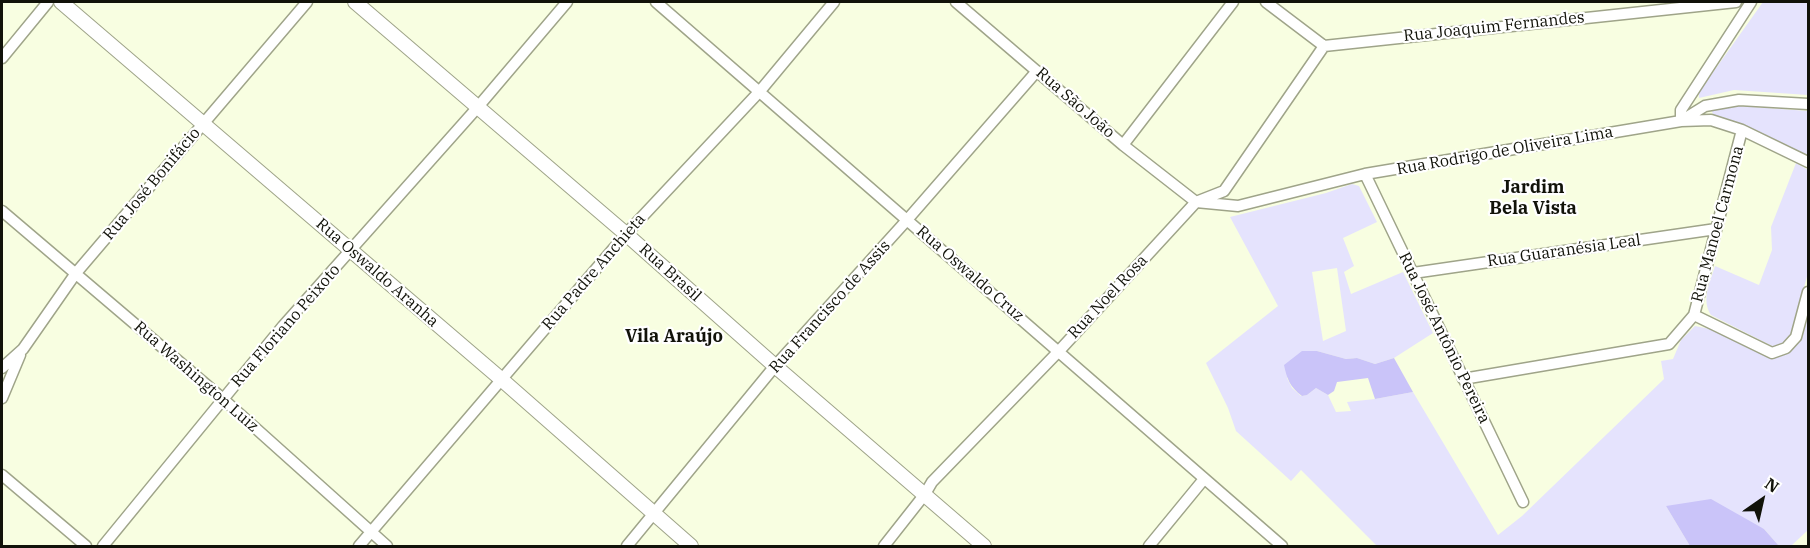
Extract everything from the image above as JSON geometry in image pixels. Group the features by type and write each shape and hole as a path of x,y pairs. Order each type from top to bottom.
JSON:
{"street":[{"path":"2,57 48,2"},
{"name":"Rua Oswaldo Aranha","path":"61,2 501,379 691,546"},
{"name":"Rua José Bonifácio","path":"2,368 23,349 76,273 307,2"},
{"name":"Rua Brasil","path":"355,2 984,546"},
{"name":"Rua Floriano Peixoto","path":"102,546 283,327 477,108 567,2"},
{"name":"Rua Oswaldo Cruz","path":"656,2 1282,546"},
{"name":"Rua Padre Anchieta","path":"359,546 626,234 760,91 834,2"},
{"name":"Rua São João","path":"956,2 1123,145 1196,202"},
{"path":"1123,145 1233,2"},
{"path":"1266,2 1324,46"},
{"name":"Rua Joaquim Fernandes","path":"1324,46 1736,2"},
{"path":"1681,121 1681,110 1751,2"},
{"name":"Rua Noel Rosa","path":"884,546 932,482 1059,351 1196,202 1224,191 1324,46"},
{"name":"Rua Francisco de Assis","path":"627,546 775,366 1037,71"},
{"path":"1681,121 1705,106 1739,100 1809,104"},
{"name":"Rua Rodrigo de Oliveira Lima","path":"1196,202 1238,206 1365,174 1681,121 1711,120 1742,130 1809,162"},
{"name":"Rua Manoel Carmona","path":"1463,379 1669,344 1694,315 1742,130"},
{"name":"Rua José Antônio Pereira","path":"1365,174 1523,502"},
{"name":"Rua Washington Luiz","path":"2,211 223,399 387,546"},
{"name":"Rua Guaranésia Leal","path":"1413,273 1716,230"},
{"path":"1694,315 1772,353 1786,348 1796,337 1809,292"},
{"path":"2,398 23,349"},
{"path":"2,475 86,546"},
{"path":"1149,546 1204,479"}],"shaded area":[{"path":"1763,2 1808,2 1808,95 1734,90 1699,98 1699,92"},
{"path":"1739,106 1808,111 1808,156 1713,115 1712,111 1716,107"},
{"path":"1796,163 1808,170 1808,273 1791,334 1782,345 1774,347 1711,315 1707,297 1715,266 1759,285 1772,250 1771,227"},
{"path":"1352,184 1359,186 1377,222 1343,238 1354,266 1344,272 1351,294 1403,272 1433,333 1394,358 1375,364 1357,358 1346,359 1317,351 1287,378 1292,388 1301,396 1307,395 1316,388 1328,395 1336,412 1351,411 1347,402 1413,392 1498,535 1522,516 1664,379 1661,361 1673,359 1681,340 1695,326 1710,329 1767,357 1777,357 1784,355 1796,344 1808,312 1808,530 1791,546 1779,546 1764,529 1666,506 1690,546 1377,546 1301,470 1291,481 1236,431 1228,408 1206,363 1278,306 1230,217 1326,193","holes":["1337,268 1346,331 1323,341 1312,272"]},
{"path":"1302,351 1317,351 1346,359 1357,358 1375,364 1394,358 1413,392 1375,399 1368,378 1337,382 1334,391 1328,395 1316,388 1302,396 1290,382 1284,365"},
{"path":"1711,499 1764,529 1779,546 1690,546 1666,506"}],"district":[{"name":"Jardim Bela Vista","path":"1533,198"},
{"name":"Vila Araújo","path":"674,337"}]}
